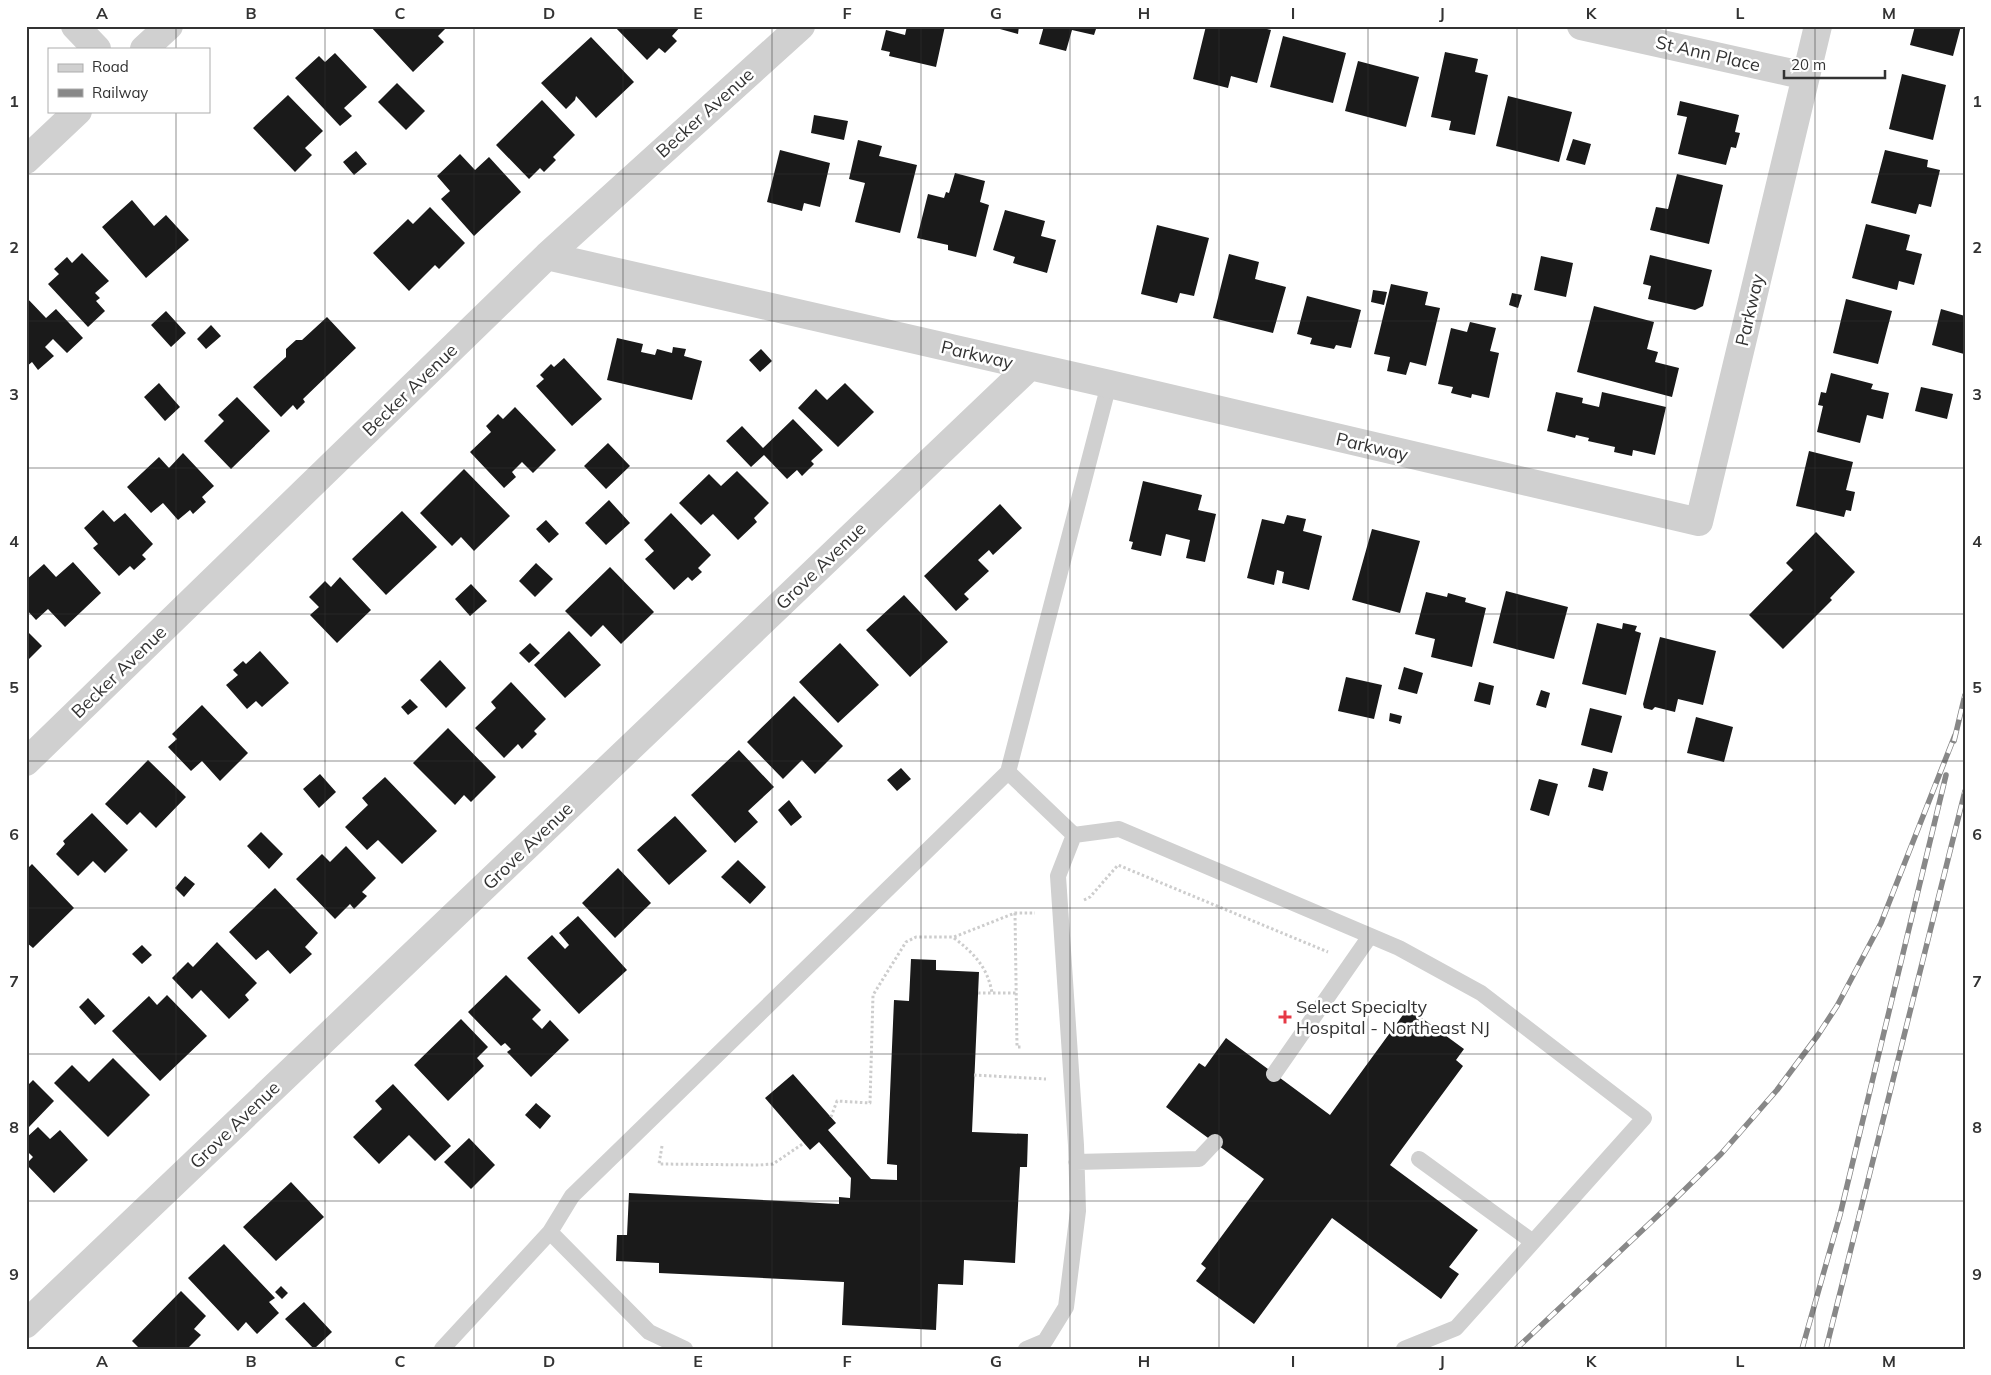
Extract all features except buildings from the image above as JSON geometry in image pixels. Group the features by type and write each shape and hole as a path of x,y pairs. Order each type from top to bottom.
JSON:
{"street":[{"path":"75,26 96,48"},
{"path":"145,48 169,26"},
{"name":"Becker Avenue","path":"26,762 547,256 801,26"},
{"name":"St Ann Place","path":"1581,26 1806,76"},
{"name":"Parkway","path":"547,256 1109,384 1699,522 1818,26"},
{"path":"26,160 77,112"},
{"name":"Grove Avenue","path":"26,1324 1030,367"}],"lane":[{"path":"443,1348 550,1232 572,1196 1008,772 1109,384"},
{"path":"1008,772 1074,834 1119,829 1400,948 1481,993 1644,1118 1456,1328 1404,1349"},
{"path":"1026,1349 1044,1341 1066,1307 1078,1211 1058,876 1074,834"},
{"path":"1274,1074 1370,936"},
{"path":"1076,1162 1199,1159 1215,1142"},
{"path":"1419,1158 1533,1242"},
{"path":"550,1232 649,1332 685,1349"}],"path":[{"path":"831,1117 837,1102 870,1103 873,995 906,942 916,937 954,937 1015,913 1044,913 1061,908 1090,897 1118,865 1352,962"},
{"path":"1015,913 1017,1048 1023,1047"},
{"path":"954,937 971,952 985,969 992,993"},
{"path":"978,994 1016,993"},
{"path":"974,1075 1071,1081"},
{"path":"664,1137 659,1164 773,1164 804,1143"}],"railway":[{"path":"1954,741 1965,695"},
{"path":"1516,1349 1721,1154 1777,1090 1818,1035 1837,1006 1881,923 1955,735"},
{"path":"1802,1349 1840,1215 1946,775"},
{"path":"1826,1349 1965,791"}],"place":[{"name":"Select Specialty Hospital - Northeast NJ","path":"1285,1017"}]}
